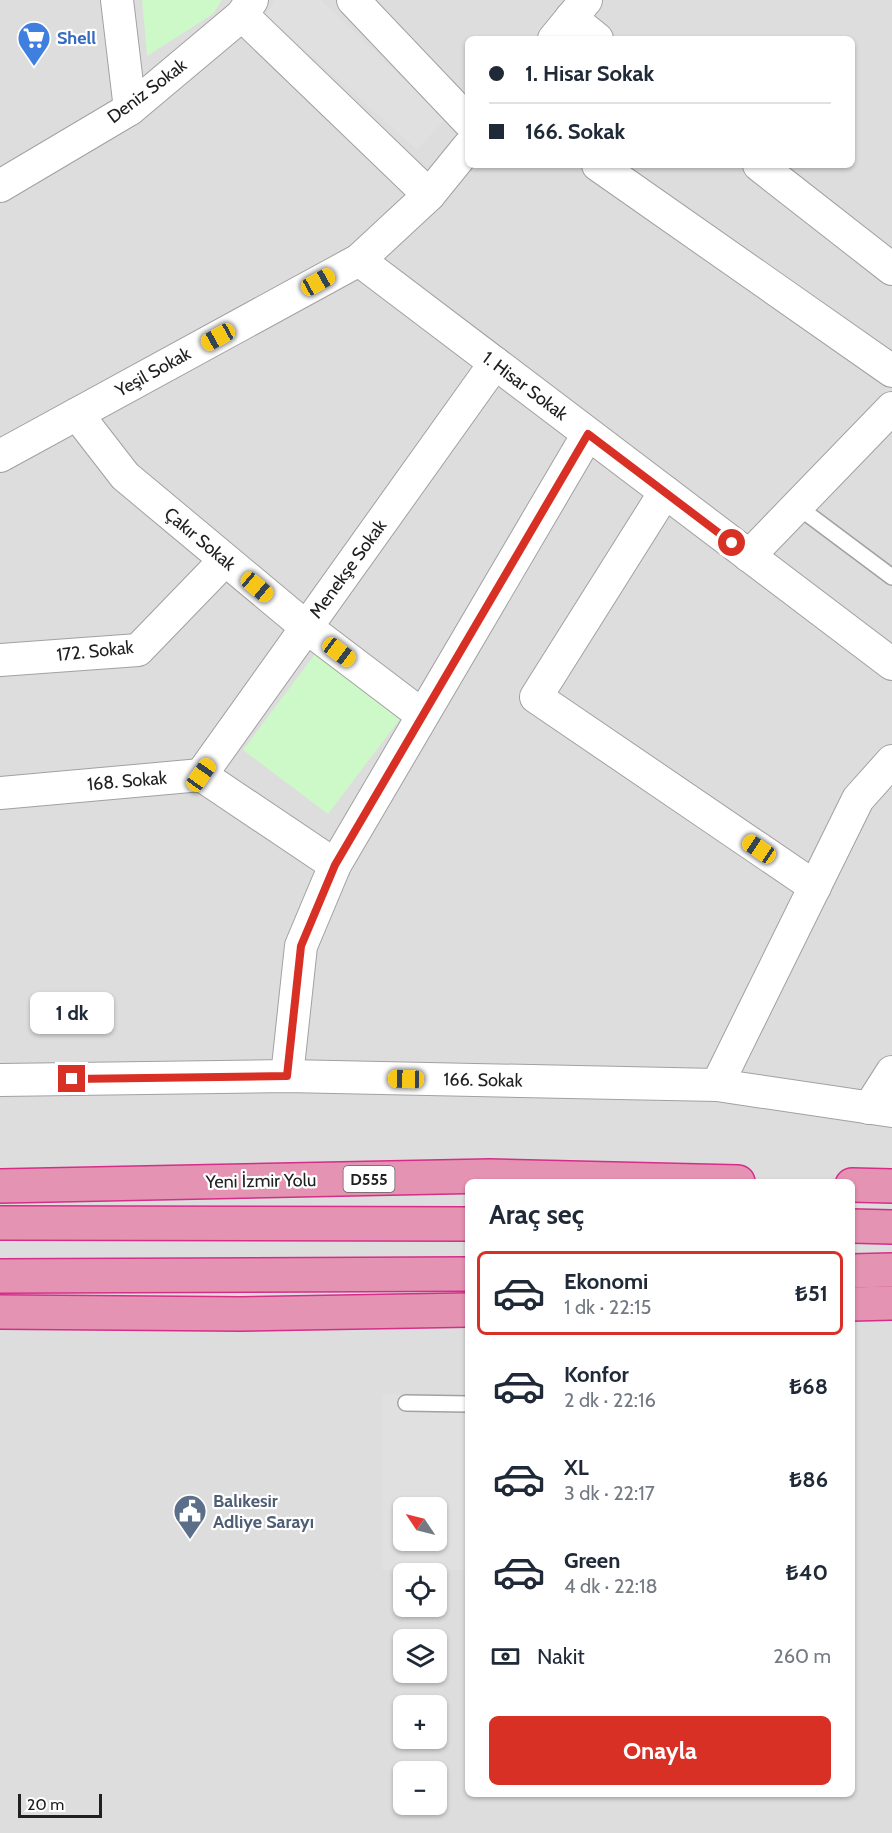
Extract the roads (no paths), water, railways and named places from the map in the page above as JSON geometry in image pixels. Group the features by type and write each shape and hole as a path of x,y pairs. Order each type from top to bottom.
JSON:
{"highway":[{"name":"Yeni İzmir Yolu","path":"0,1186 490,1176 614,1179"},
{"path":"855,1185 892,1186"},
{"path":"0,1223 465,1224"},
{"path":"855,1226 892,1227"},
{"path":"855,1271 892,1270"},
{"path":"0,1276 465,1274"},
{"path":"855,1304 892,1303"},
{"path":"0,1312 241,1314 465,1310"}],"street":[{"path":"117,0 129,109"},
{"path":"353,0 465,118"},
{"path":"247,8 429,195"},
{"name":"Deniz Sokak","path":"0,186 129,109 247,8"},
{"path":"570,19 593,36"},
{"name":"Yeşil Sokak","path":"0,456 359,260 429,195 465,151"},
{"path":"602,168 892,371"},
{"path":"763,168 892,269"},
{"name":"1. Hisar Sokak","path":"359,260 892,664"},
{"name":"Menekşe Sokak","path":"201,775 495,363"},
{"path":"749,556 892,408"},
{"name":"Çakır Sokak","path":"77,414 125,476 306,627 423,715"},
{"path":"287,1076 301,946 335,865 588,434"},
{"path":"665,492 536,697 815,887"},
{"name":"172. Sokak","path":"0,660 138,650 225,560"},
{"path":"717,1085 858,799 892,761"},
{"path":"201,775 335,865"},
{"name":"168. Sokak","path":"0,793 201,775"},
{"path":"880,1109 892,1072"},
{"name":"166. Sokak","path":"0,1080 287,1076 717,1085 880,1109"}],"lane":[{"path":"797,506 892,577"},
{"path":"406,1403 465,1404"}],"place":[{"name":"Shell","path":"34,67"},
{"name":"Balıkesir Adliye Sarayı","path":"190,1540"}]}
